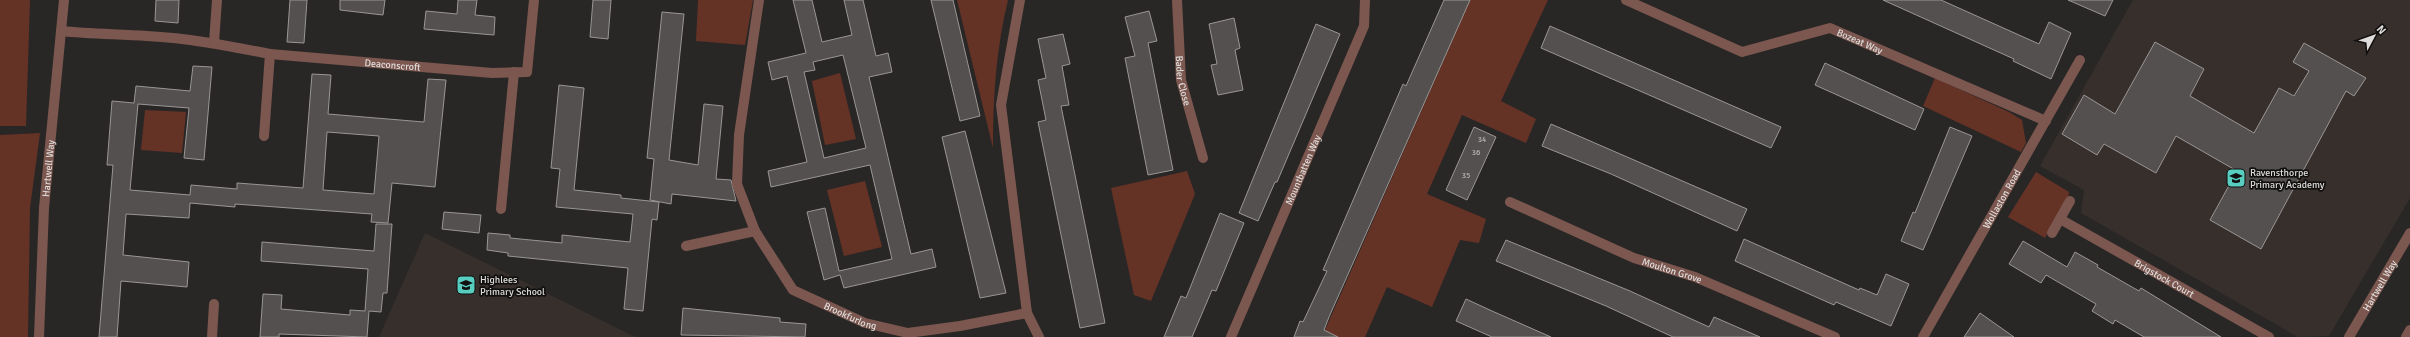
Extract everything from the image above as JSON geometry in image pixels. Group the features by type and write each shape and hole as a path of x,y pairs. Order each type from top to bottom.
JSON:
{"street":[{"name":"Hartwell Way","path":"39,337 44,208 64,0"},
{"path":"214,43 217,0"},
{"name":"Deaconscroft","path":"62,31 90,34 147,36 214,43 270,54 492,73 527,72 534,0"},
{"name":"Brookfurlong","path":"759,0 739,135 737,184 755,231 793,290 865,323 908,333 960,326 1027,313"},
{"path":"1020,0 1001,105 1027,313 1039,337"},
{"name":"Bader Close","path":"1177,0 1181,80 1203,158"},
{"name":"Mountbatten Way","path":"1231,337 1364,26 1365,0"},
{"name":"Bozeat Way","path":"1626,0 1742,52 1830,28 2046,121"},
{"path":"264,136 270,54"},
{"name":"Wollaston Road","path":"1922,337 2080,60"},
{"path":"501,209 514,72"},
{"path":"2052,233 2070,201"},
{"name":"Moulton Grove","path":"1510,202 1634,258 1695,277 1835,337"},
{"name":"Brigstock Court","path":"2060,219 2269,337"},
{"path":"686,246 755,231"},
{"name":"Hartwell Way","path":"2349,337 2410,233"},
{"path":"212,337 214,304"},
{"path":"2406,337 2410,330"}],"shaded area":[{"path":"0,0 30,0 26,126 0,126"},
{"path":"698,0 753,0 745,45 696,41"},
{"path":"957,0 1008,0 996,73 993,148"},
{"path":"1470,0 1548,0 1501,101 1536,119 1526,143 1462,115 1427,194 1486,219 1479,243 1460,240 1432,307 1387,287 1365,337 1322,337"},
{"name":"Ravensthorpe Primary Academy","path":"2133,0 2410,0 2410,198 2329,336 2298,337 2081,213 2084,190 2040,166"},
{"path":"840,73 856,139 825,145 812,81"},
{"path":"1935,78 2009,112 2022,120 2026,143 2021,152 1923,106"},
{"path":"145,110 186,112 182,153 141,150"},
{"path":"40,133 30,208 28,337 0,337 0,135"},
{"path":"1187,171 1195,194 1151,301 1134,295 1111,188"},
{"path":"2036,172 2069,192 2068,199 2045,238 2008,217"},
{"path":"865,181 882,247 844,256 827,190"},
{"name":"Highlees Primary School","path":"425,233 635,337 379,337"}],"building":[{"path":"156,0 179,0 178,23 155,21"},
{"path":"290,0 307,0 304,43 287,42"},
{"path":"340,0 385,0 383,15 340,10"},
{"path":"458,0 477,0 475,15 495,17 494,35 424,29 426,11 457,14"},
{"path":"593,0 611,0 608,39 590,37"},
{"path":"793,0 812,0 822,42 852,35 844,0 863,0 876,56 888,53 892,72 869,77 911,254 932,249 936,267 844,288 840,275 824,280 807,212 825,208 839,271 892,259 870,165 771,187 768,171 807,162 787,76 772,80 768,62 806,53","holes":["843,55 866,148 824,158 804,72 815,70 813,62"]},
{"path":"931,0 953,0 980,116 960,121"},
{"path":"1444,0 1470,0 1329,317 1324,330 1338,337 1294,337 1300,321 1303,322 1327,271 1323,270 1403,84 1406,86"},
{"path":"1883,0 1941,0 2039,44 2049,22 2071,33 2051,79 2013,61 2014,59"},
{"path":"2068,0 2113,0 2105,16"},
{"path":"1149,11 1157,41 1148,43 1173,170 1148,175 1125,58 1135,56 1125,17"},
{"path":"662,12 684,14 669,160 698,165 704,104 723,106 716,179 731,180 736,201 672,194 671,204 650,200 654,159 647,158"},
{"path":"1234,18 1240,48 1235,50 1243,90 1218,95 1211,65 1217,64 1209,24"},
{"path":"1316,24 1340,34 1277,182 1275,182 1258,221 1239,213"},
{"path":"1550,26 1781,127 1771,148 1541,48"},
{"path":"1063,34 1070,64 1062,66 1069,105 1061,106 1105,323 1080,328 1038,122 1046,120 1038,80 1046,78 1038,39"},
{"path":"2155,42 2204,69 2190,96 2254,133 2279,88 2294,96 2309,71 2293,62 2304,43 2366,78 2354,96 2346,91 2261,249 2210,220 2237,171 2176,136 2156,173 2104,144 2097,155 2062,134 2084,95 2115,114"},
{"path":"1825,63 1924,109 1915,130 1815,85"},
{"path":"193,66 212,67 204,160 184,158 189,108 138,104 130,190 190,195 191,185 237,189 237,183 303,188 312,74 331,75 328,114 424,122 428,79 446,80 435,187 392,183 388,223 371,222 372,214 235,204 235,207 190,203 189,218 126,214 123,255 189,262 187,287 121,281 117,337 99,337 113,165 107,165 112,101 134,103 136,86 190,91","holes":["327,132 379,136 374,194 323,190"]},
{"path":"559,85 584,88 574,190 621,195 621,198 659,202 657,220 652,219 643,311 624,309 628,268 508,256 508,253 487,250 488,233 510,235 510,238 562,243 562,235 630,242 633,214 556,207 560,169 551,168"},
{"path":"1551,124 1747,209 1737,231 1611,174 1542,146"},
{"path":"1474,127 1496,137 1467,200 1446,190"},
{"path":"1950,127 1972,136 1923,250 1901,241 1913,212 1915,213"},
{"path":"965,131 1006,293 980,298 942,137"},
{"path":"444,212 481,215 479,233 442,229"},
{"path":"1220,213 1244,223 1216,291 1212,290 1192,337 1164,337 1181,296 1186,298"},
{"path":"376,224 392,224 387,293 383,293 381,312 369,311 367,337 279,334 279,337 260,337 263,294 282,295 281,309 350,315 350,310 365,311 368,269 261,261 262,242 374,251"},
{"path":"1744,239 1859,290 1860,288 1877,295 1886,274 1909,284 1891,326 1836,302 1834,305 1735,261"},
{"path":"1506,240 1630,291 1709,327 1714,317 1760,337 1673,337 1606,306 1496,261"},
{"path":"2023,241 2067,267 2075,252 2098,265 2097,267 2139,291 2141,288 2221,337 2144,337 2115,320 2113,324 2092,311 2096,304 2046,275 2041,283 2009,264"},
{"path":"1466,299 1551,337 1492,337 1456,321"},
{"path":"683,308 780,318 780,322 806,324 805,337 681,335"},
{"path":"1980,313 2014,337 1964,337"}],"place":[{"name":"Ravensthorpe Primary Academy","path":"2236,178"},
{"name":"Highlees Primary School","path":"466,285"}]}
